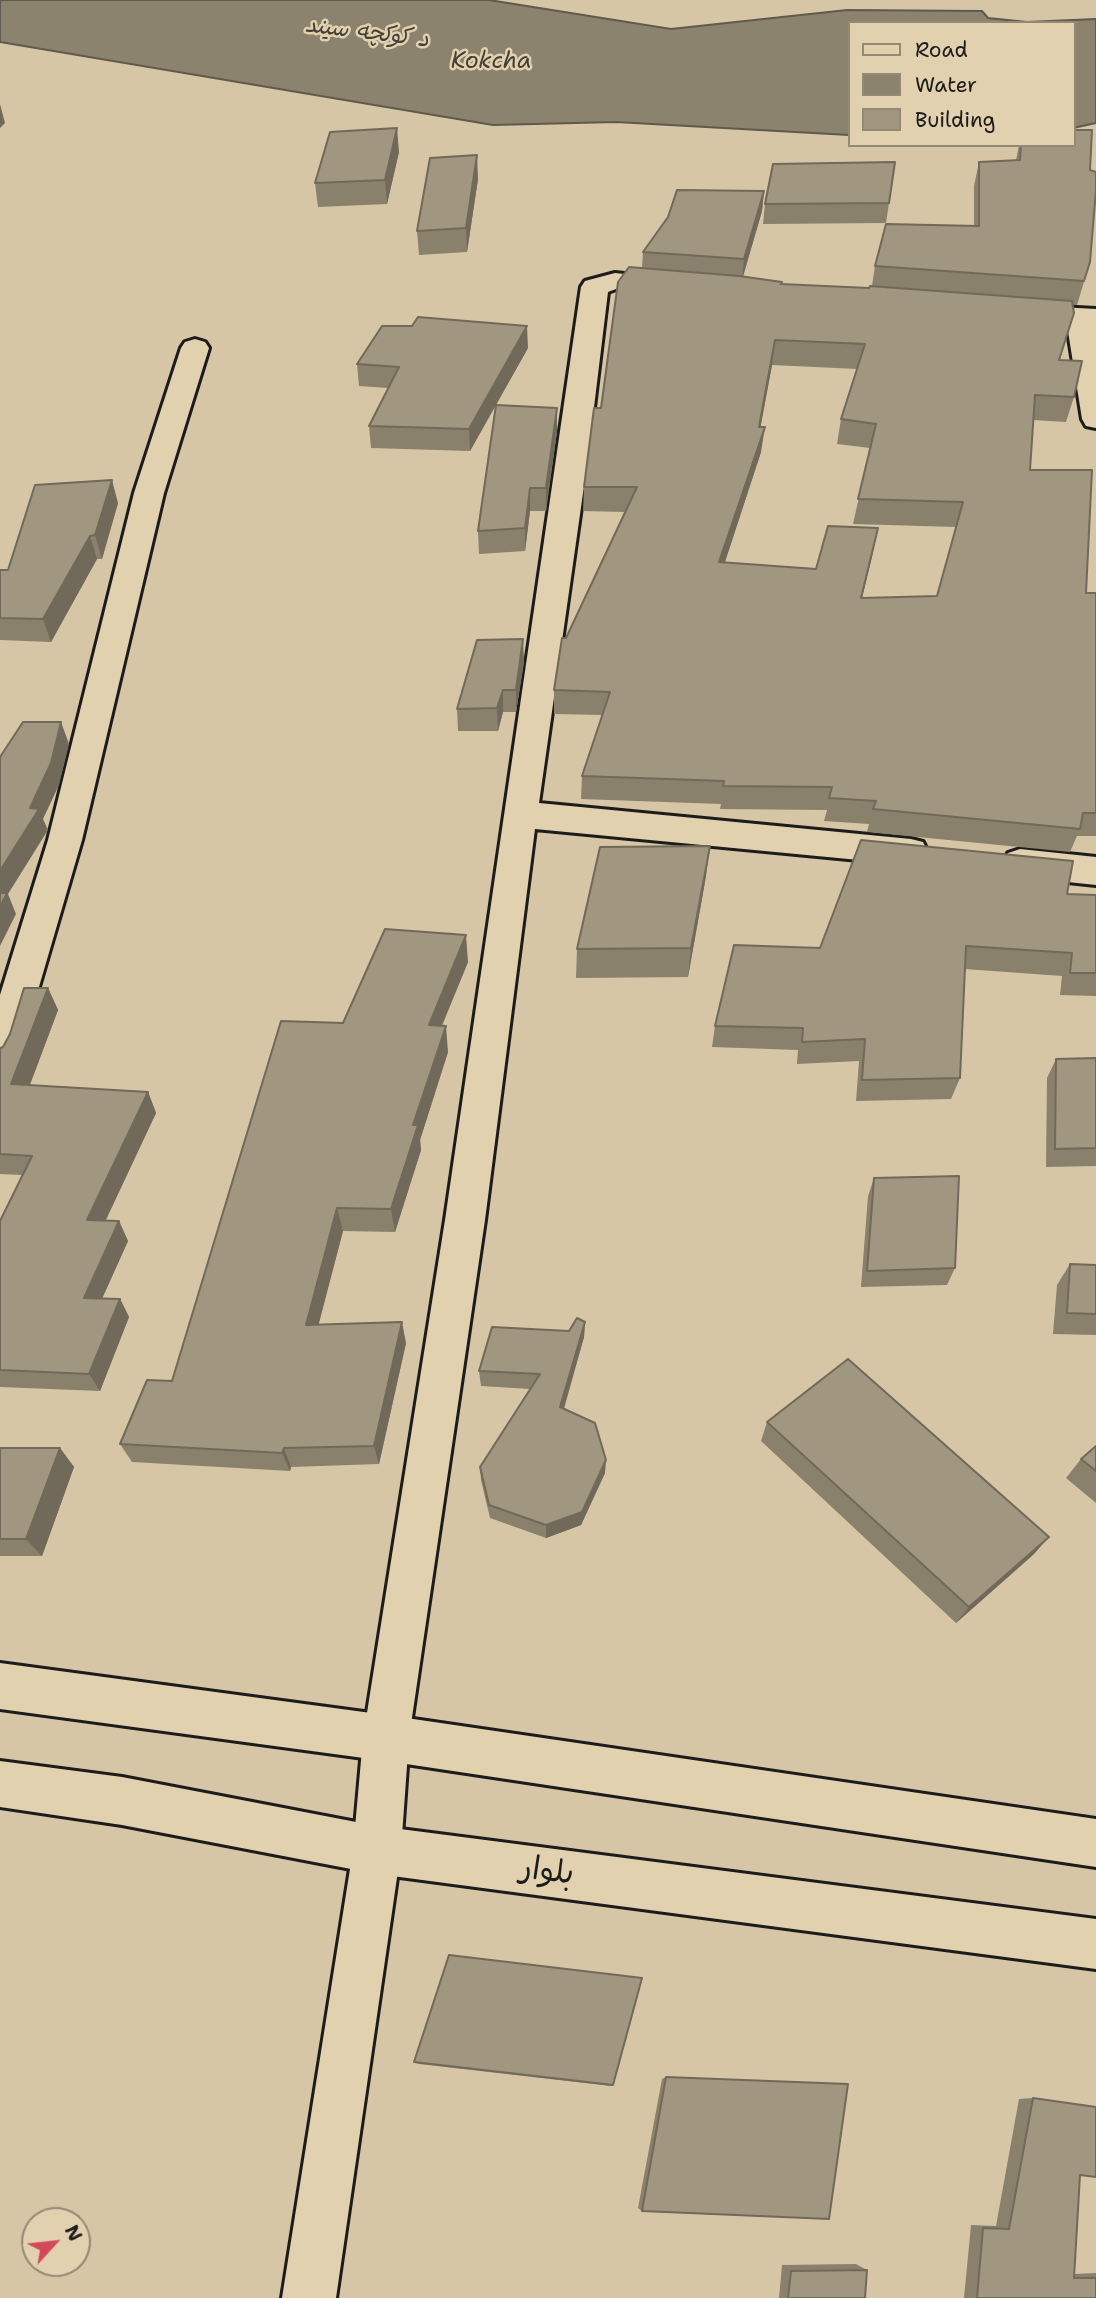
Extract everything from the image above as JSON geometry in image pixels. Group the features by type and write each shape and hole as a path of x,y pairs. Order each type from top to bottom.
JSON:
{"street":[{"path":"309,2298 377,1850 386,1738 465,1220 595,287 615,281 697,288"},
{"path":"998,311 1088,318 1096,419"},
{"path":"0,1055 65,841 149,493 195,348"},
{"path":"520,814 945,856"},
{"path":"986,860 1096,871"},
{"path":"0,1686 386,1738 1096,1843"},
{"name":"بلوار","path":"0,1784 122,1801 377,1850 1096,1944"}],"water":[{"name":"Kokcha","path":"0,0 489,0 671,29 847,10 982,11 988,18 1017,21 848,21 848,135 616,122 493,125 0,42"},
{"name":"Kokcha","path":"1096,19 1096,123 1075,128 1075,21 1050,21"}],"building":[{"path":"397,128 385,180 315,183 330,132"},
{"path":"1075,130 1092,130 1090,170 1096,172 1096,190 1090,262 1084,281 875,266 886,224 979,226 979,162 1020,160 1021,147 1075,147"},
{"path":"477,155 466,228 417,231 430,158"},
{"path":"895,162 889,203 765,204 773,164"},
{"path":"677,190 764,191 744,259 643,252 668,217"},
{"path":"629,267 739,276 782,282 781,284 870,286 1072,301 1074,313 1059,360 1082,361 1074,397 1035,395 1030,470 1092,470 1086,593 1096,593 1096,813 1083,813 1080,829 873,809 876,801 829,798 832,787 723,786 724,781 582,776 610,692 554,690 562,638 566,638 637,487 584,487 594,408 601,408 618,282","holes":["775,340 865,344 841,419 876,424 858,499 963,502 937,596 861,598 878,528 828,526 816,569 719,562 765,427 759,427"]},
{"path":"418,317 527,326 469,429 369,426 399,367 357,364 382,326 412,326"},
{"path":"496,405 557,408 546,488 530,488 525,528 478,531"},
{"path":"112,480 95,535 90,536 43,619 0,618 0,570 8,570 35,485"},
{"path":"523,639 516,690 503,690 497,708 457,709 477,640"},
{"path":"23,722 61,722 51,763 30,808 39,809 0,871 0,757"},
{"path":"861,840 1073,861 1067,894 1096,895 1096,973 1070,973 1072,953 966,946 960,1078 862,1080 865,1039 802,1042 803,1028 715,1026 734,945 820,948"},
{"path":"710,846 691,948 577,949 600,847"},
{"path":"0,893 7,893 0,907"},
{"path":"385,929 466,935 429,1025 446,1026 413,1125 418,1125 391,1209 337,1208 306,1325 402,1322 374,1446 284,1448 282,1453 120,1444 147,1380 172,1381 281,1021 343,1023"},
{"path":"24,988 48,988 11,1084 148,1092 87,1220 119,1221 84,1298 120,1299 89,1374 0,1370 0,1221 32,1156 0,1154 0,1048 10,1034"},
{"path":"1096,1058 1096,1148 1055,1149 1056,1059"},
{"path":"959,1176 955,1268 867,1271 874,1178"},
{"path":"1070,1264 1096,1265 1096,1314 1067,1313"},
{"path":"577,1318 585,1322 560,1407 595,1423 606,1460 582,1512 546,1525 489,1505 480,1467 540,1374 479,1371 492,1327 569,1331"},
{"path":"848,1359 1049,1537 969,1607 767,1422"},
{"path":"1096,1446 1096,1471 1081,1459"},
{"path":"0,1448 60,1448 26,1539 0,1539"},
{"path":"449,1955 642,1978 613,2085 414,2062"},
{"path":"666,2077 848,2084 829,2219 642,2211"},
{"path":"1033,2098 1096,2107 1096,2177 1080,2175 1074,2278 1096,2278 1096,2298 977,2298 983,2228 1009,2229"},
{"path":"867,2270 865,2298 788,2298 791,2271"}],"water label":[{"name":"د کوکچه سیند","path":"367,33"}]}
